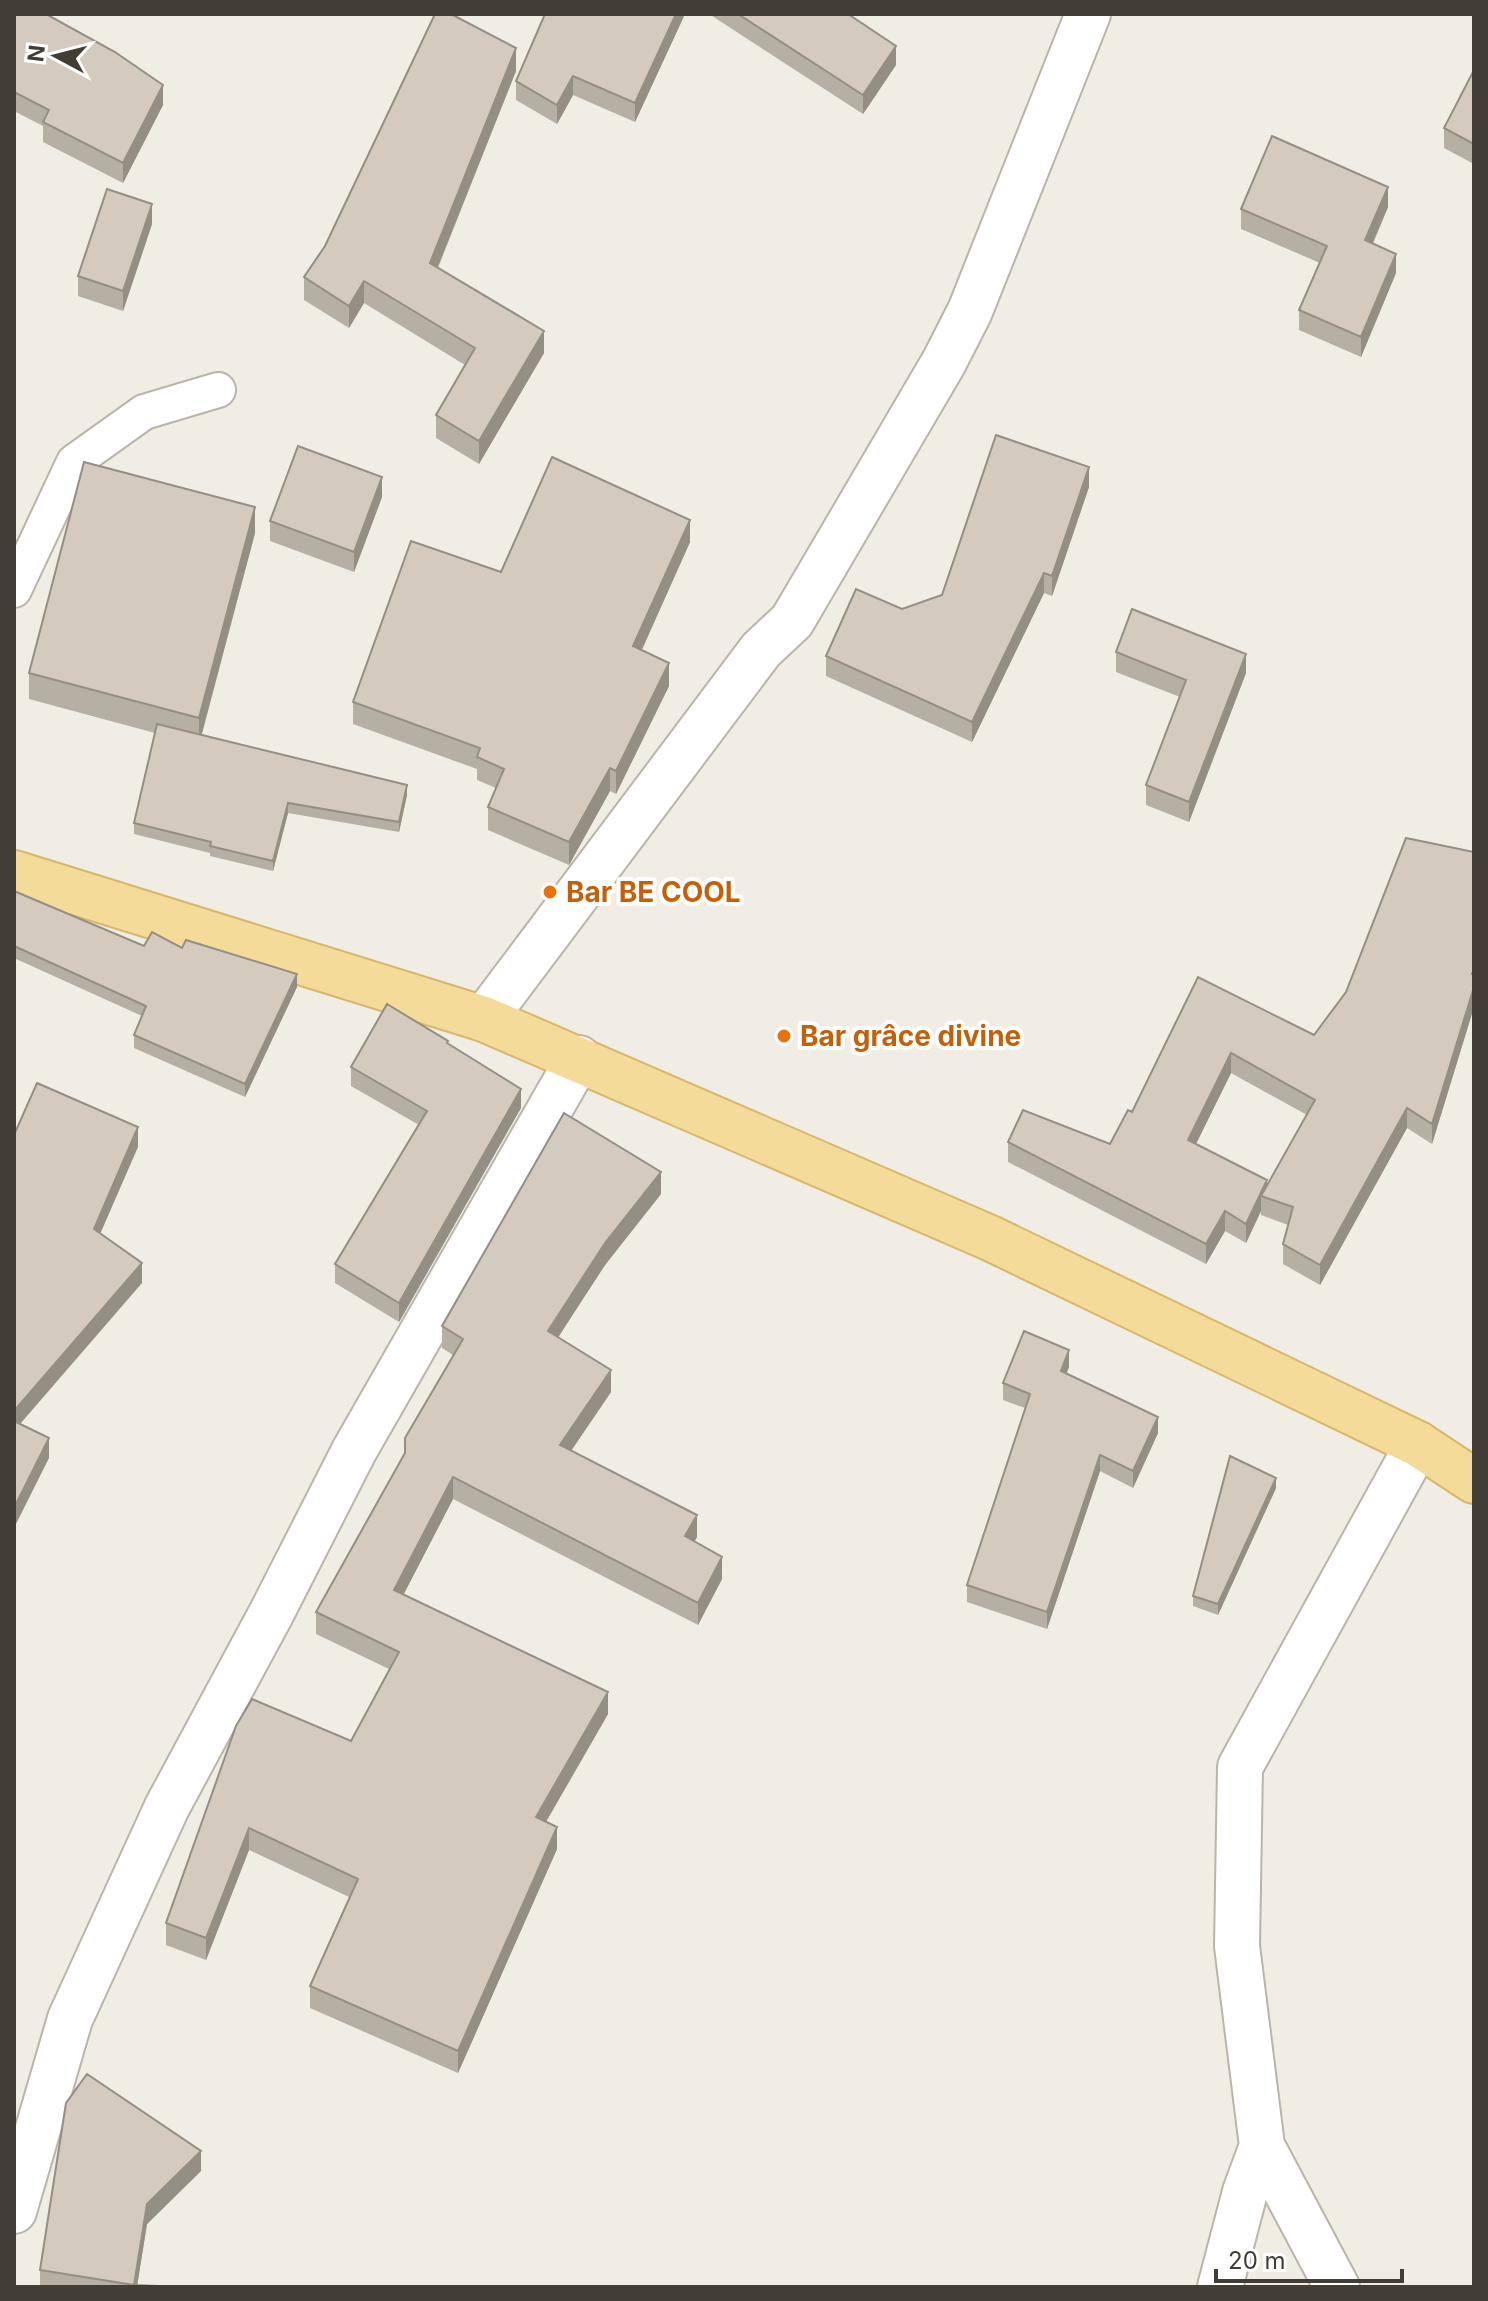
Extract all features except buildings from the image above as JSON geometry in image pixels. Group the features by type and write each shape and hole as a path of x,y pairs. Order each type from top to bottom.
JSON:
{"main road":[{"path":"14,873 484,1019 579,1058 791,1154 990,1238 1418,1444 1474,1481"}],"street":[{"path":"484,1019 761,650 792,621 944,362 970,311 1088,14"},
{"path":"14,2211 70,2019 167,1807 354,1451 579,1058"},
{"path":"1337,2287 1262,2146 1237,1946 1240,1767 1418,1444"},
{"path":"1220,2287 1245,2192 1262,2146"}],"lane":[{"path":"14,590 74,462 144,412 218,390"}],"place":[{"name":"Bar BE COOL","path":"550,892"},
{"name":"Bar grâce divine","path":"784,1036"}]}
